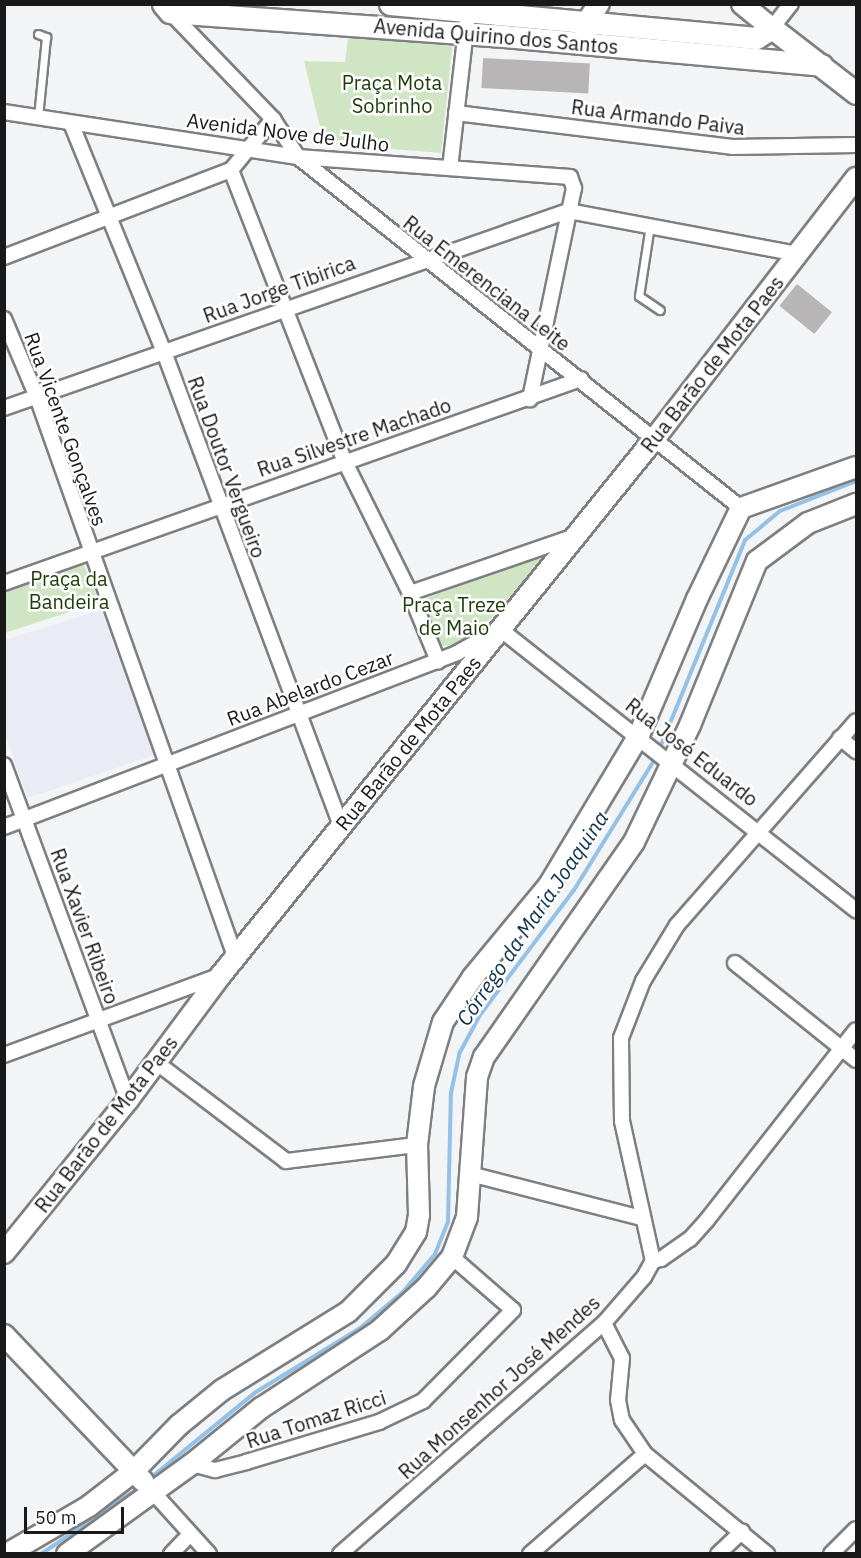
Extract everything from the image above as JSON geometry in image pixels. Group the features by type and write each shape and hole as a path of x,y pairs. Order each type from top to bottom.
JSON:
{"main road":[{"name":"Avenida Quirino dos Santos","path":"390,4 467,22"},
{"path":"585,33 599,4"},
{"path":"742,4 856,93"},
{"name":"Avenida Quirino dos Santos","path":"166,8 396,27 494,18 585,33 822,65"},
{"name":"Avenida Quirino dos Santos","path":"585,33 756,38 772,28"},
{"name":"Rua Barão de Mota Paes","path":"4,1252 128,1100 221,975 500,629 570,538 655,438 856,178"},
{"path":"8,1554 89,1506 134,1472 179,1425 222,1390 348,1312 396,1264 416,1232 419,1215 417,1145 424,1086 442,1023 473,977 549,885 639,735 697,598 741,508 856,467"},
{"path":"67,1554 192,1464 261,1408 380,1330 426,1288 452,1257 467,1217 477,1077 484,1057 634,842 672,761 757,561 808,523 856,504"},
{"path":"4,1335 152,1491"}],"street":[{"path":"772,28 791,4"},
{"path":"396,27 397,5"},
{"path":"166,8 273,119 298,157"},
{"path":"450,168 467,22"},
{"name":"Avenida Nove de Julho","path":"4,112 298,157 570,177 574,188 568,211"},
{"name":"Rua Armando Paiva","path":"456,113 732,147 856,145"},
{"path":"4,257 231,170 273,119"},
{"name":"Rua Doutor Vergueiro","path":"71,123 164,352 297,714 341,825"},
{"name":"Rua Emerenciana Leite","path":"298,157 423,259 581,379 741,508"},
{"path":"231,170 344,460 410,593 438,661"},
{"path":"530,399 568,211 798,254"},
{"name":"Rua Jorge Tibirica","path":"4,408 423,259 568,211"},
{"name":"Rua Vicente Gonçalves","path":"4,319 36,397 90,553"},
{"name":"Rua Silvestre Machado","path":"4,583 344,460 530,399 581,379"},
{"path":"410,593 570,538"},
{"path":"90,553 236,959"},
{"name":"Rua Abelardo Cezar","path":"24,820 438,661 500,629"},
{"name":"Rua José Eduardo","path":"500,629 639,735 856,909"},
{"path":"856,721 677,925 643,981 621,1038 622,1121 641,1218 653,1260 661,1259 690,1239 707,1220 856,1030"},
{"path":"840,738 856,751"},
{"name":"Rua Xavier Ribeiro","path":"4,765 128,1100"},
{"path":"4,827 24,820"},
{"path":"735,963 856,1060"},
{"path":"4,1055 221,975"},
{"path":"157,1063 286,1161 417,1145"},
{"path":"470,1174 641,1218"},
{"name":"Rua Tomaz Ricci","path":"192,1464 215,1470 246,1462 379,1422 423,1401 513,1310 452,1257"},
{"name":"Rua Monsenhor José Mendes","path":"348,1551 604,1323 644,1277 653,1260"},
{"path":"604,1323 622,1358 618,1400 622,1420 645,1454 767,1554"},
{"path":"530,1554 645,1454"},
{"path":"152,1491 209,1554"},
{"path":"831,1554 856,1529"},
{"path":"718,1554 742,1532"},
{"path":"171,1554 190,1534"}],"lane":[{"path":"38,34 46,37 38,117"},
{"path":"650,225 639,296 660,310"}],"shaded area":[{"path":"101,610 154,755 28,798 5,735 5,640"}],"green space":[{"name":"Praça Mota Sobrinho","path":"349,30 453,40 441,153 324,143 304,61 345,62"},
{"name":"Praça Treze de Maio","path":"537,555 541,562 491,618 459,645 439,646 422,600"},
{"name":"Praça da Bandeira","path":"83,563 99,602 5,633 5,589"}],"building":[{"path":"483,58 590,64 588,94 481,88"},
{"path":"797,284 832,312 814,334 779,306"}],"waterway":[{"name":"Córrego da Maria Joaquina","path":"659,750 745,540 780,511 856,481"},
{"name":"Córrego da Maria Joaquina","path":"148,1480 256,1392 359,1329 403,1292 435,1254 448,1221 451,1093 459,1054 480,1015 574,890 656,757"},
{"name":"Córrego da Maria Joaquina","path":"41,1554 140,1487"}]}
